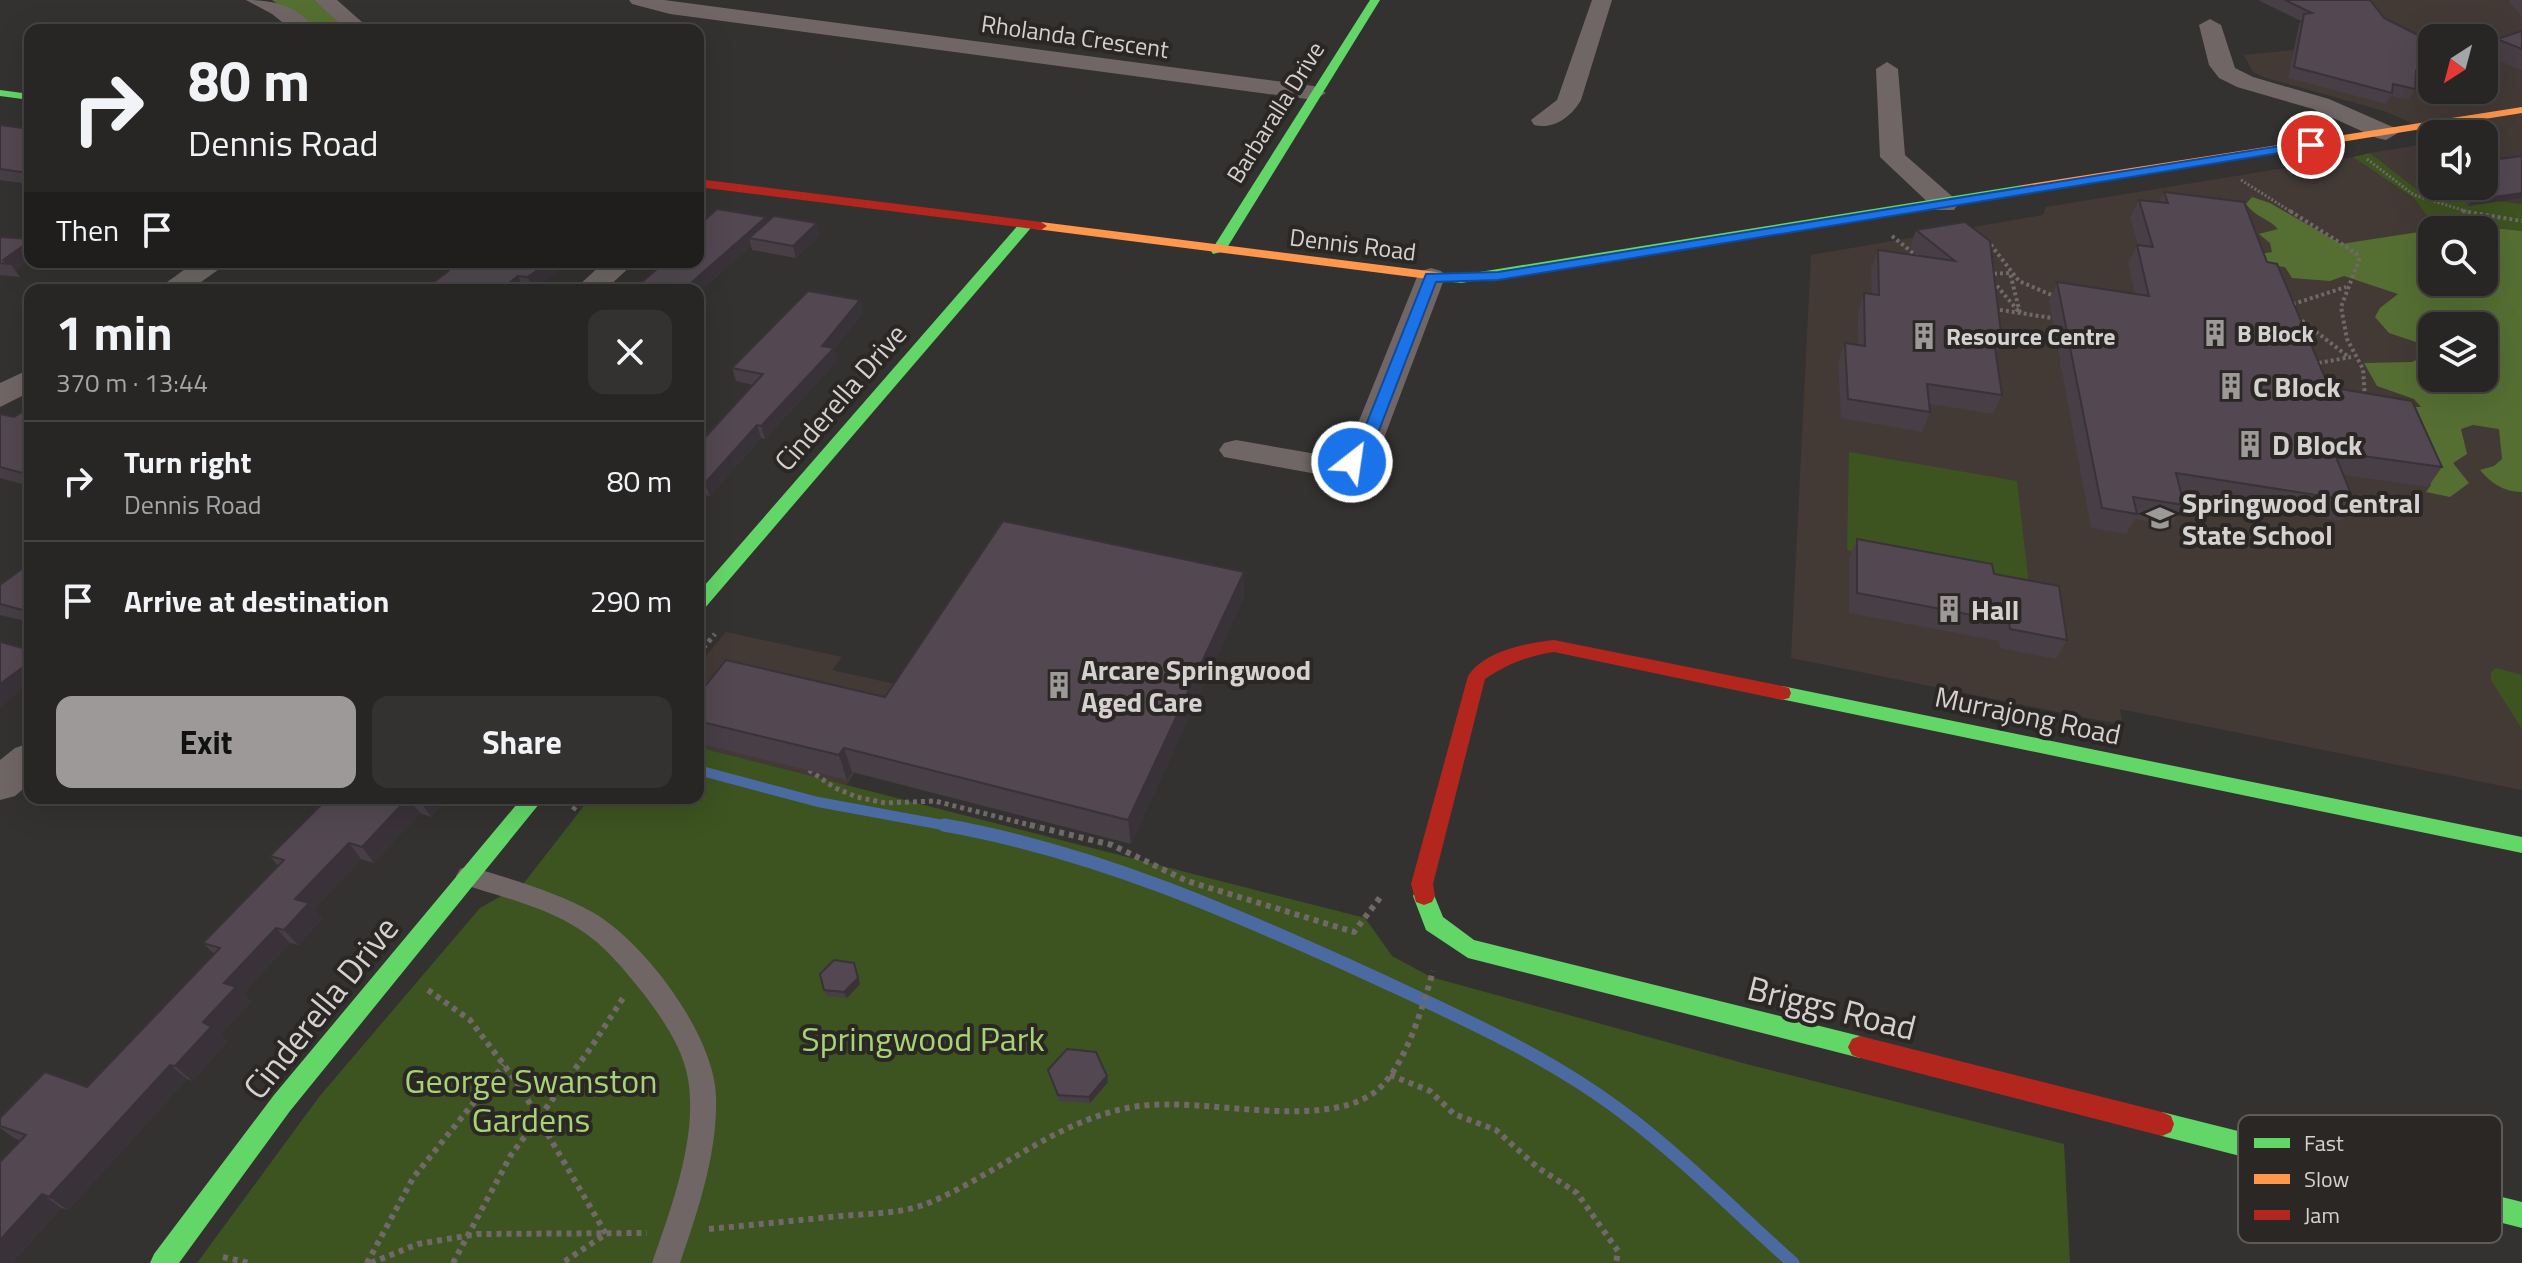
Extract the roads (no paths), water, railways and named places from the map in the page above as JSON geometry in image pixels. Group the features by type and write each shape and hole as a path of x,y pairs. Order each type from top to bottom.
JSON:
{"street":[{"path":"256,0 280,9 298,24"},
{"path":"324,0 353,24"},
{"name":"Rholanda Crescent","path":"639,0 670,8 1314,93"},
{"name":"Barbaralla Drive","path":"1218,251 1375,0"},
{"path":"1543,120 1564,109 1569,100 1602,0"},
{"path":"2210,25 2220,65 2227,73 2245,82 2321,104 2386,133"},
{"path":"1887,69 1893,157 1945,204"},
{"path":"0,93 24,96"},
{"name":"Dennis Road","path":"704,188 1461,279 1498,276 2522,110"},
{"name":"Cinderella Drive","path":"704,598 1025,226"},
{"path":"180,284 205,268"},
{"path":"595,284 614,268"},
{"path":"1236,450 1328,466 1352,462 1365,446 1431,277"},
{"path":"0,397 24,382"},
{"name":"Murrajong Road","path":"1522,649 1554,646 2522,845"},
{"name":"Briggs Road","path":"1522,649 1498,657 1477,676 1422,884 1427,915 1444,935 1468,948 2238,1143"},
{"path":"0,784 24,764"},
{"name":"Cinderella Drive","path":"163,1263 282,1103 529,804"},
{"name":"Briggs Road","path":"2502,1210 2522,1215"}],"lane":[{"path":"468,876 542,900 591,923 641,970 679,1025 701,1078 700,1131 678,1232 666,1263"}],"waterway":[{"path":"704,772 818,802 950,826"},
{"path":"944,825 950,826"},
{"path":"950,826 954,827"},
{"path":"950,826 1056,851 1165,888 1324,954 1507,1041 1601,1096 1630,1118 1793,1263"}],"place":[{"name":"B Block","path":"2215,333"},
{"name":"Resource Centre","path":"1924,336"},
{"name":"C Block","path":"2231,386"},
{"name":"D Block","path":"2250,444"},
{"name":"Springwood Central State School","path":"2160,518"},
{"name":"Hall","path":"1949,609"},
{"name":"Arcare Springwood Aged Care","path":"1059,685"}],"park label":[{"name":"Springwood Park","path":"923,1038"},
{"name":"George Swanston Gardens","path":"531,1100"}]}
